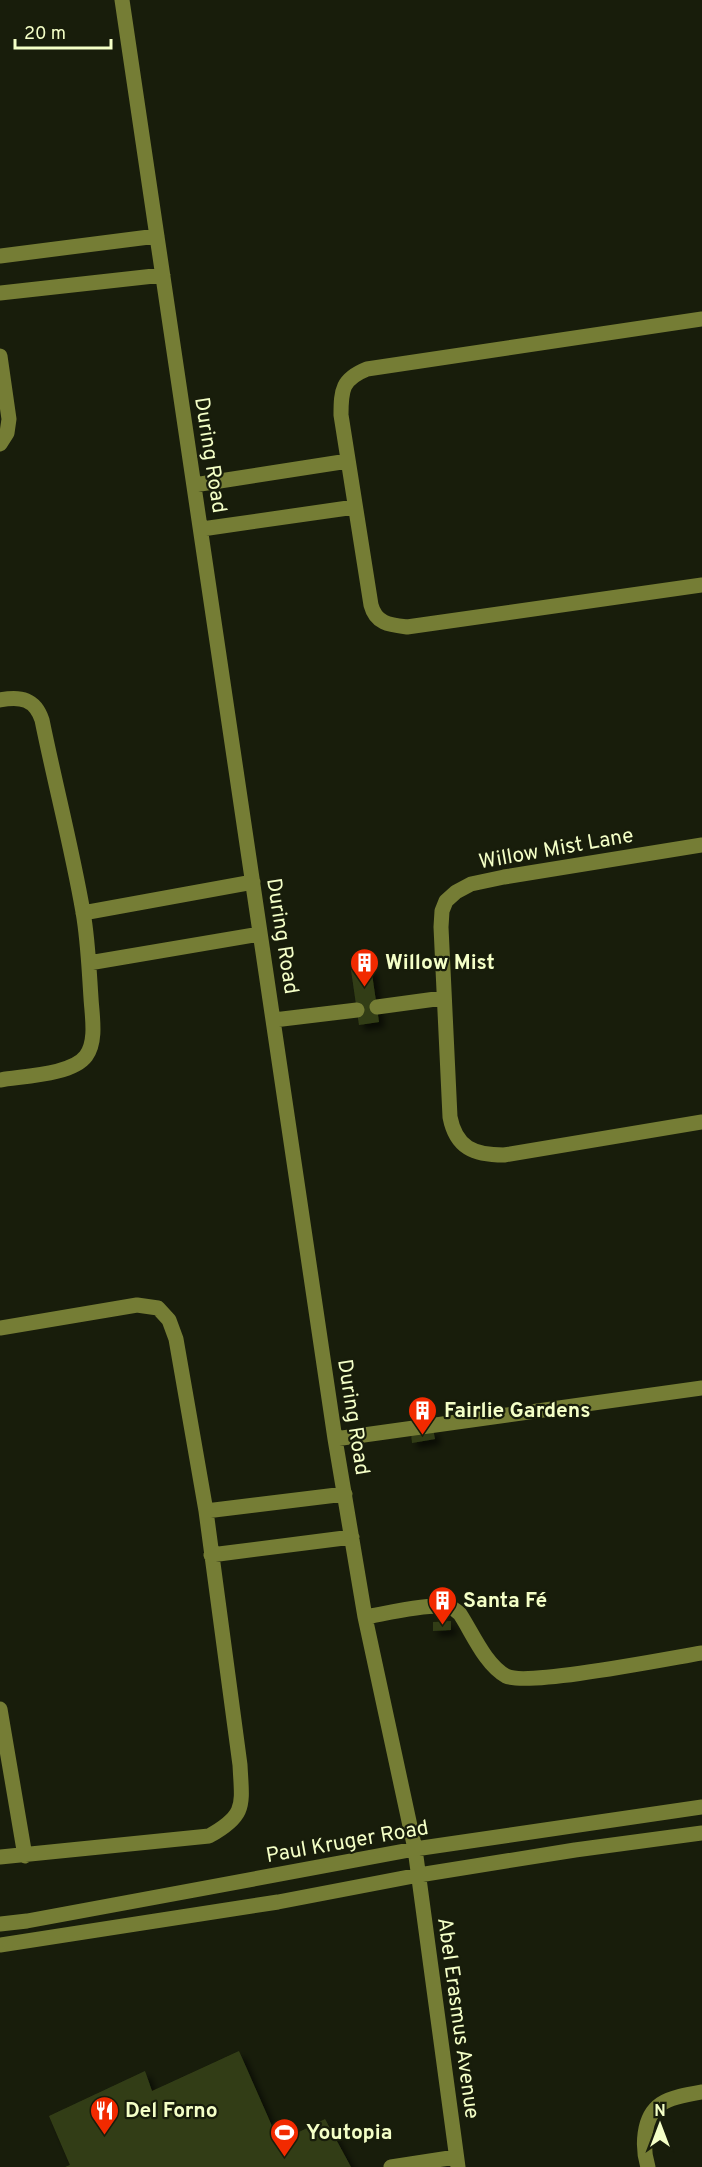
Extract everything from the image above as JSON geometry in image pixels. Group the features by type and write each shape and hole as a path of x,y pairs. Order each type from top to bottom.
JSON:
{"street":[{"name":"During Road","path":"122,0 335,1439 365,1617 419,1875"},
{"path":"0,256 157,236"},
{"path":"0,293 163,275"},
{"path":"702,319 367,369 353,375 345,386 340,415 374,614 392,625 407,627 702,585"},
{"path":"0,356 9,419 7,433 0,444"},
{"path":"194,485 348,461"},
{"path":"202,529 355,507"},
{"path":"0,700 29,701 38,709 83,913 89,963 92,1039 85,1058 64,1070 0,1080"},
{"name":"Willow Mist Lane","path":"702,845 471,884 456,892 446,901 442,911 441,927 443,999 452,1126 454,1135 460,1142 478,1152 504,1155 702,1122"},
{"path":"83,913 253,882"},
{"path":"89,963 261,934"},
{"path":"377,1007 443,999"},
{"path":"274,1020 357,1010"},
{"path":"0,1328 137,1305 158,1308 168,1320 176,1339 206,1512 242,1794 238,1815 223,1828 208,1836 0,1857"},
{"path":"335,1439 702,1388"},
{"path":"206,1512 345,1494"},
{"path":"211,1555 352,1537"},
{"path":"365,1617 430,1606 441,1605 453,1608 460,1614 495,1667 511,1678 528,1679 702,1653"},
{"path":"0,1709 25,1856"},
{"name":"Paul Kruger Road","path":"0,1924 415,1849 702,1807"},
{"path":"0,1945 278,1902 419,1875 574,1850 702,1833"},
{"name":"Abel Erasmus Avenue","path":"419,1875 457,2162"},
{"path":"648,2167 645,2135 650,2118 660,2105 702,2092"},
{"path":"391,2167 457,2162"}],"building":[{"name":"Willow Mist","path":"371,967 379,1022 359,1025 351,970"},
{"name":"Fairlie Gardens","path":"433,1429 435,1439 412,1443 411,1433"},
{"name":"Santa Fé","path":"451,1621 451,1630 433,1631 433,1622"},
{"path":"239,2051 279,2142 325,2119 351,2167 65,2167 70,2165 49,2116 145,2071 152,2091"}],"place":[{"name":"Willow Mist","path":"364,988"},
{"name":"Fairlie Gardens","path":"423,1436"},
{"name":"Santa Fé","path":"442,1626"},
{"name":"Del Forno","path":"104,2136"},
{"name":"Youtopia","path":"285,2158"}]}
